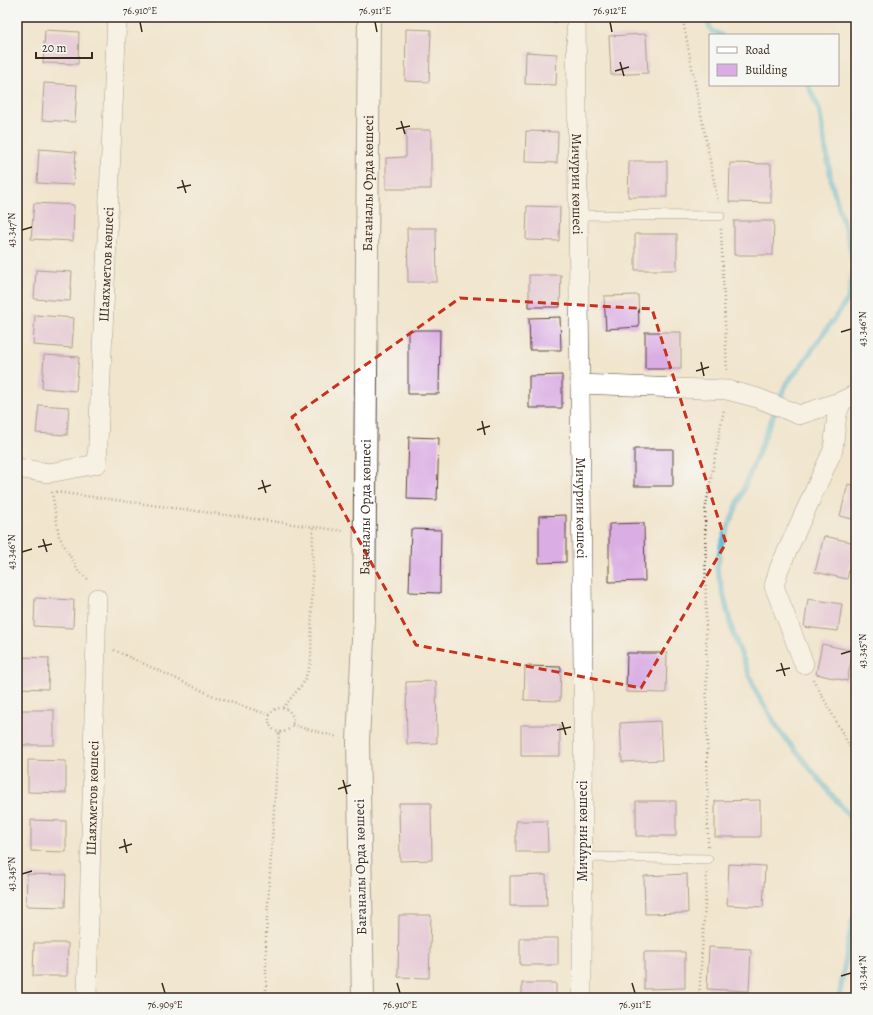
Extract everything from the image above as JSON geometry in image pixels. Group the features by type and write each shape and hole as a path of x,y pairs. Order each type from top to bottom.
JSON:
{"street":[{"name":"Шаяхметов көшесі","path":"49,485 97,464 117,17"},
{"name":"Бағаналы Орда көшесі","path":"363,998 358,741 364,619 369,17"},
{"name":"Мичурин көшесі","path":"576,17 583,669 582,998"},
{"path":"580,384 728,390 758,398 800,415 849,397"},
{"path":"804,664 774,586 778,569 833,450 837,414 849,397"},
{"path":"17,468 49,485"},
{"name":"Шаяхметов көшесі","path":"88,998 97,598"}],"lane":[{"path":"577,215 720,216"},
{"path":"582,857 708,858"}],"path":[{"path":"684,17 684,26 720,216 728,390 705,511 708,858 699,998"},
{"path":"97,598 90,581 79,572 59,536 49,485 365,533"},
{"path":"283,708 288,710 292,715 293,720 289,730 279,732 270,726 270,715 273,711 283,708 304,682 311,662 313,526"},
{"path":"96,641 218,698 270,715"},
{"path":"804,664 856,758"},
{"path":"292,725 358,741"},
{"path":"266,998 266,934 279,732"}],"highlighted area":[{"path":"460,298 652,309 726,543 641,688 416,645 292,417"}],"building":[{"path":"523,17 557,17 557,22 523,22"},
{"path":"406,29 431,30 429,82 405,81"},
{"path":"45,30 79,32 78,64 43,63"},
{"path":"646,34 648,73 611,75 609,36"},
{"path":"526,52 557,54 556,85 525,84"},
{"path":"44,83 77,85 75,122 42,120"},
{"path":"406,130 431,130 431,189 386,189 386,158 406,157"},
{"path":"526,131 558,132 557,163 525,162"},
{"path":"39,149 76,152 73,185 37,183"},
{"path":"629,161 667,161 667,197 628,197"},
{"path":"730,163 771,164 771,203 729,202"},
{"path":"34,203 74,205 73,241 31,239"},
{"path":"527,206 560,207 559,241 526,240"},
{"path":"734,221 774,221 773,255 734,255"},
{"path":"407,228 436,228 437,282 408,282"},
{"path":"635,234 677,234 677,270 635,270"},
{"path":"36,270 72,272 70,301 34,299"},
{"path":"529,275 561,275 560,307 529,307"},
{"path":"638,295 639,327 606,329 604,296"},
{"path":"35,315 74,318 72,348 33,345"},
{"path":"560,317 561,350 530,350 529,318"},
{"path":"408,330 440,330 439,394 408,394"},
{"path":"645,332 681,332 681,369 645,369"},
{"path":"44,355 79,357 76,391 42,388"},
{"path":"562,375 562,408 529,408 529,376"},
{"path":"39,405 69,407 67,435 36,433"},
{"path":"409,437 439,438 437,500 407,499"},
{"path":"634,449 673,449 673,486 634,486"},
{"path":"848,484 856,486 856,520 840,516"},
{"path":"566,515 566,562 539,563 539,516"},
{"path":"644,523 645,581 609,582 609,524"},
{"path":"411,529 441,530 440,593 409,592"},
{"path":"824,536 855,543 847,579 815,572"},
{"path":"35,598 74,600 73,628 34,626"},
{"path":"808,599 842,604 838,631 804,627"},
{"path":"822,644 853,651 847,681 816,674"},
{"path":"627,653 667,653 666,693 626,692"},
{"path":"17,657 49,658 48,689 17,688"},
{"path":"525,666 561,667 560,701 524,700"},
{"path":"436,681 437,743 407,744 406,682"},
{"path":"17,710 54,710 54,745 17,745"},
{"path":"660,721 662,760 622,762 620,723"},
{"path":"521,725 560,725 560,756 521,756"},
{"path":"28,760 66,761 66,793 28,792"},
{"path":"760,800 760,837 715,837 715,801"},
{"path":"636,801 676,801 676,836 636,836"},
{"path":"399,803 431,803 432,860 400,861"},
{"path":"31,820 66,821 66,852 31,851"},
{"path":"516,821 547,821 548,852 516,852"},
{"path":"729,864 765,866 763,907 727,905"},
{"path":"27,874 66,875 65,907 26,906"},
{"path":"687,874 688,913 645,914 644,876"},
{"path":"546,875 547,906 510,906 510,876"},
{"path":"399,915 431,915 429,978 398,977"},
{"path":"520,938 558,938 558,965 520,965"},
{"path":"34,943 68,943 67,976 33,976"},
{"path":"709,947 751,949 749,991 707,989"},
{"path":"644,952 685,952 685,988 644,989"},
{"path":"522,983 556,983 556,998 522,998"}],"waterway":[{"path":"705,17 712,31 719,34"},
{"path":"808,86 819,109 832,185 849,241 854,267 848,299 800,367 786,384 721,545 717,569 733,633 756,692 781,733 856,824"},
{"path":"839,998 852,922 856,911"}]}
